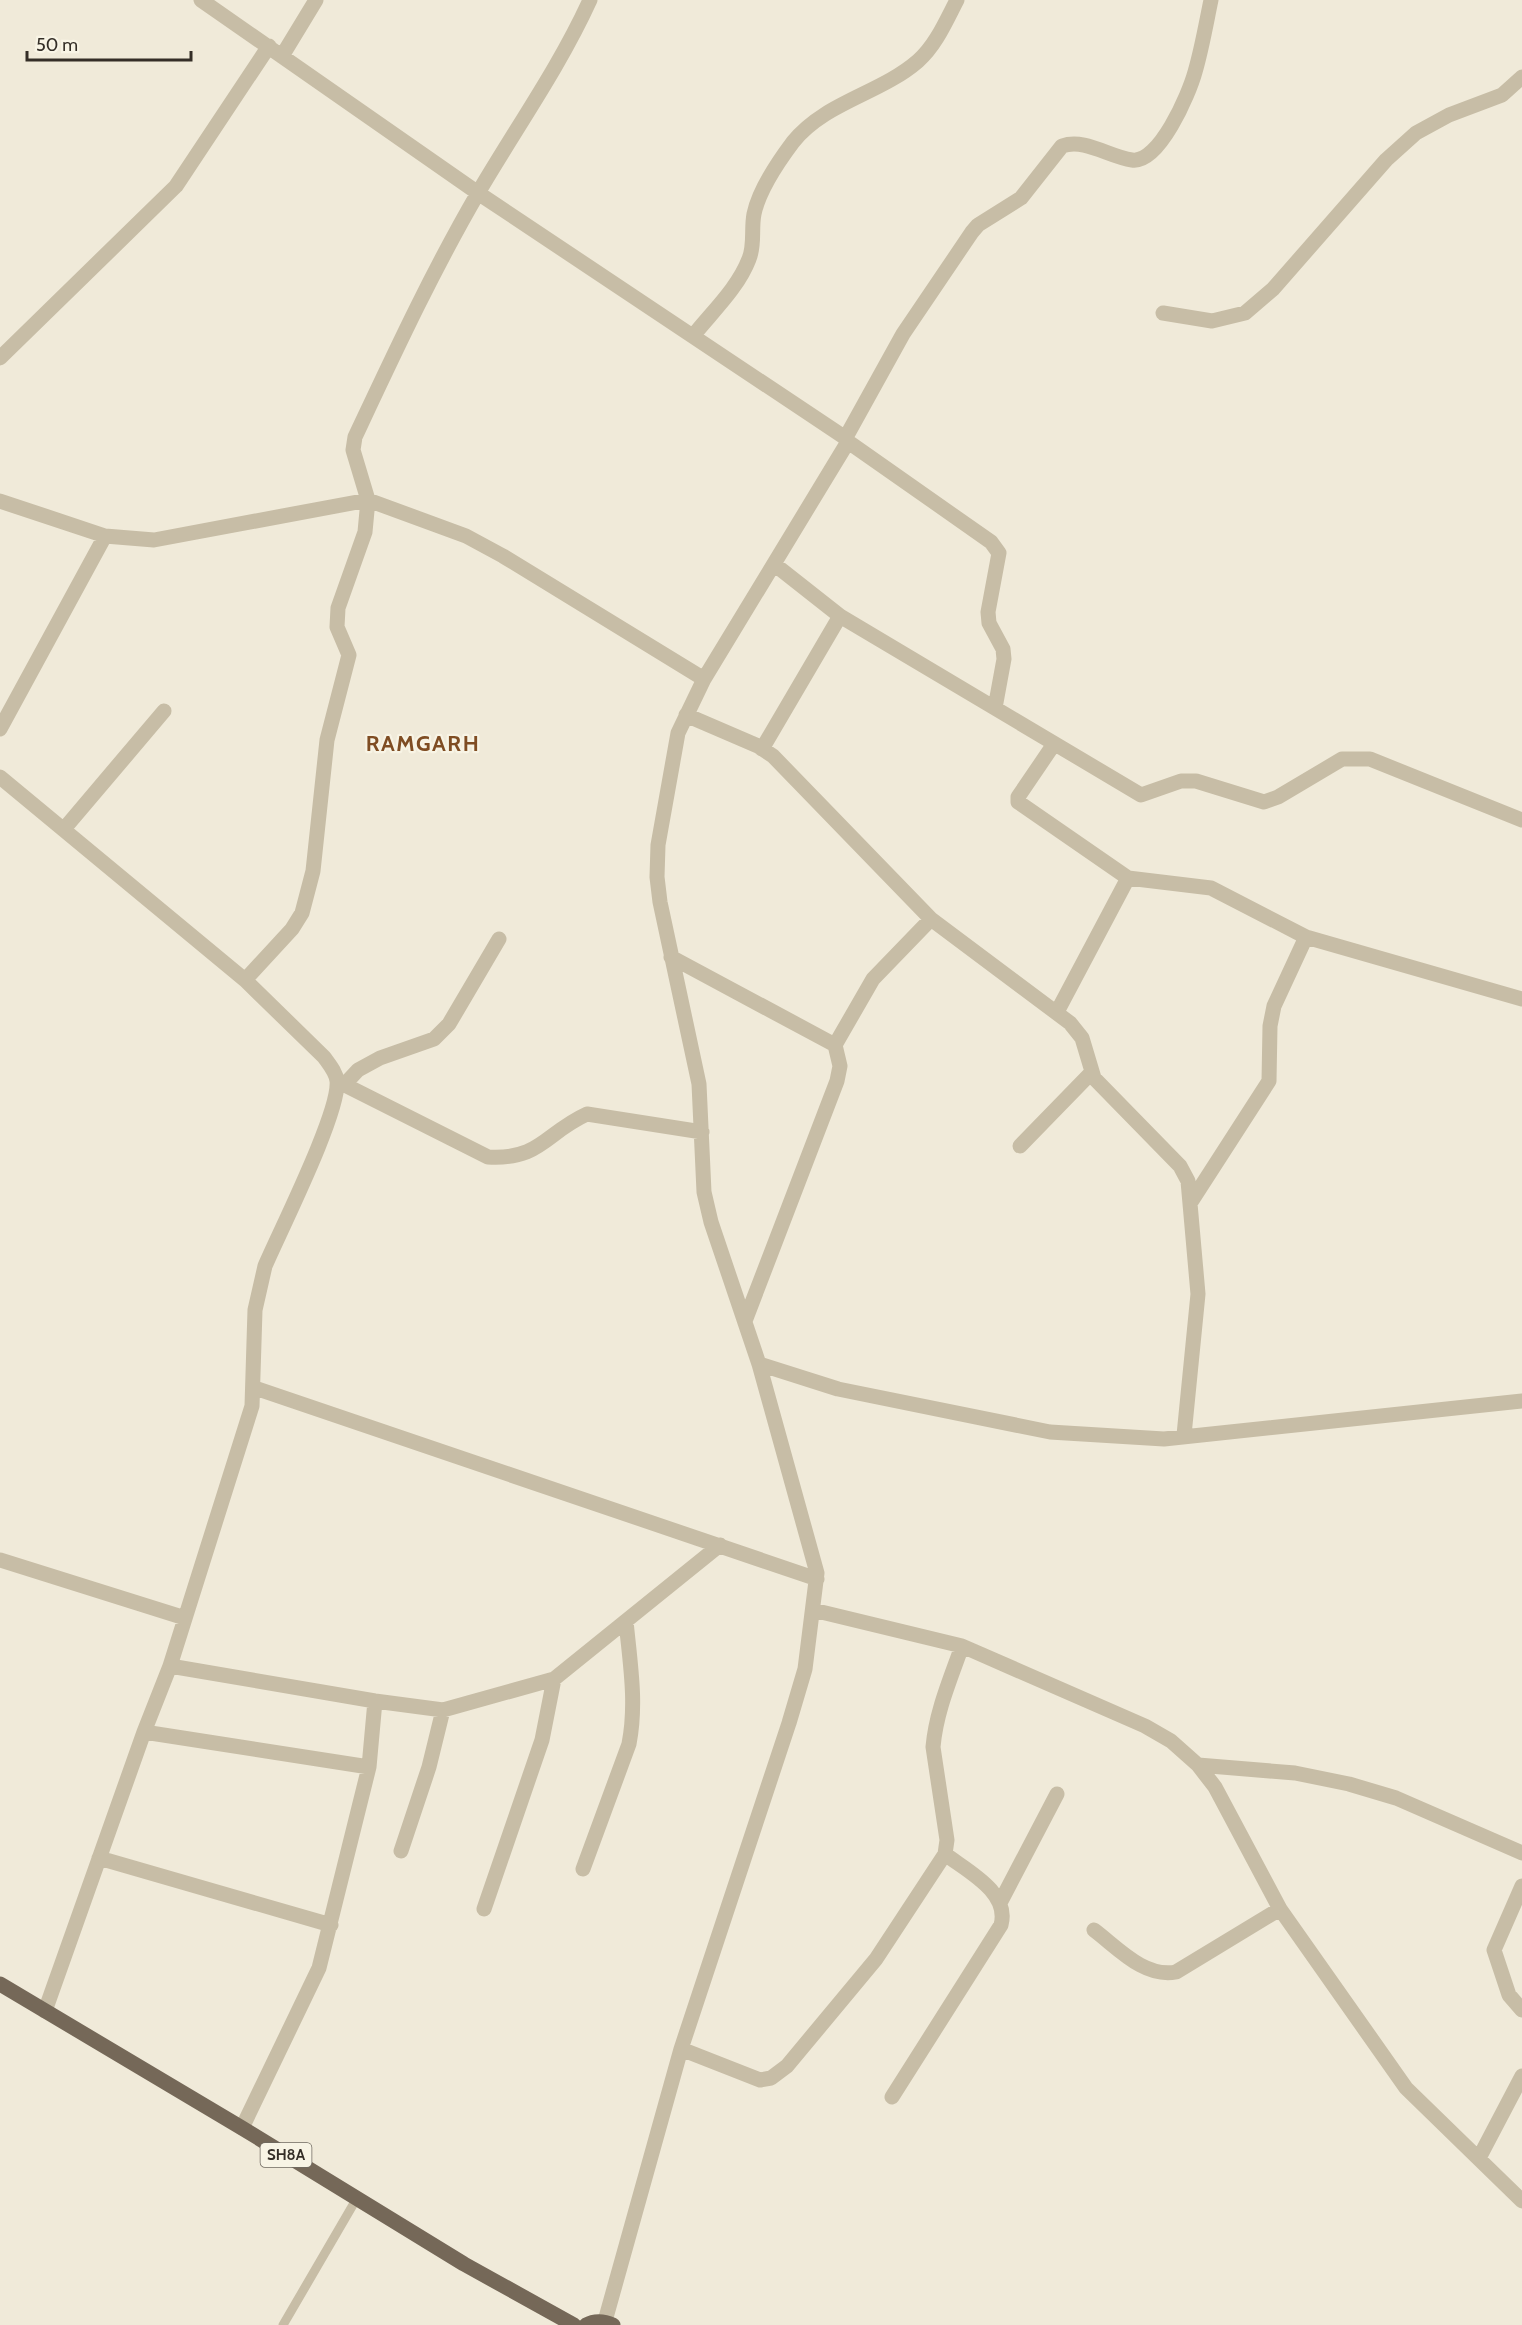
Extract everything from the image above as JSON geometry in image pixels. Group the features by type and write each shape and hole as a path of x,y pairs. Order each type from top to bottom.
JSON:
{"main road":[{"name":"SH8A","path":"0,1984 464,2264 574,2325"},
{"path":"586,2325 591,2322 609,2323"}],"street":[{"path":"201,0 478,193 847,439 991,542 999,554 988,612 989,623 1003,649 1004,659 995,708"},
{"path":"282,56 316,0"},
{"path":"245,980 292,929 302,913 313,871 327,740 349,655 337,627 338,609 362,546 368,500 353,450 355,437 424,291 478,193 565,52 590,0"},
{"path":"693,336 742,277 751,254 754,215 758,202 792,144 816,120 888,82 918,61 933,44 957,0"},
{"path":"609,2323 681,2049 805,1669 817,1576 761,1372 711,1222 704,1192 699,1084 660,902 658,845 678,733 704,679 847,439 903,334 972,232 978,225 1021,198 1062,146 1071,142 1133,160 1145,158 1162,142 1194,76 1211,0"},
{"path":"0,358 176,186 269,46"},
{"path":"1163,313 1212,321 1245,313 1273,289 1386,160 1416,133 1449,115 1502,95 1522,77"},
{"path":"0,501 105,536 154,540 368,500 466,536 485,546 704,679"},
{"path":"0,729 105,536"},
{"path":"774,564 840,616 1141,795 1181,781 1196,781 1264,802 1278,797 1342,759 1354,757 1370,759 1522,820"},
{"path":"762,749 840,616"},
{"path":"64,829 164,711"},
{"path":"686,715 762,749 782,765 931,919 1057,1012 1082,1038 1091,1073 1100,1085 1180,1166 1188,1180 1198,1294 1184,1435"},
{"path":"1054,744 1018,797 1018,802 1128,878 1210,888 1306,937 1522,999"},
{"path":"0,777 245,980 324,1057 341,1083 488,1157 509,1158 528,1154 587,1114 702,1132"},
{"path":"1057,1012 1128,878"},
{"path":"745,1321 837,1081 840,1066 835,1045 873,979 931,919"},
{"path":"1191,1202 1269,1081 1270,1026 1274,1006 1306,937"},
{"path":"45,2011 144,1732 170,1666 252,1406 255,1388 255,1310 265,1266 329,1118 341,1083 380,1058 434,1039 449,1024 499,939"},
{"path":"671,957 835,1045"},
{"path":"1020,1146 1091,1073"},
{"path":"761,1372 1050,1432 1164,1439 1184,1435 1522,1401"},
{"path":"255,1388 817,1576"},
{"path":"170,1666 375,1701 443,1710 554,1679 720,1545"},
{"path":"0,1560 185,1618"},
{"path":"813,1610 962,1646 1145,1726 1171,1741 1198,1765 1215,1786 1280,1909 1406,2088 1429,2113 1522,2201"},
{"path":"583,1869 629,1744 633,1723 634,1700 626,1621"},
{"path":"681,2049 760,2080 771,2078 780,2072 876,1959 945,1854 947,1840 933,1748 936,1719 962,1646"},
{"path":"484,1909 542,1740 554,1679"},
{"path":"242,2128 319,1968 332,1925 369,1767 375,1701"},
{"path":"401,1851 429,1767 443,1710"},
{"path":"144,1732 369,1767"},
{"path":"1198,1765 1295,1773 1349,1784 1396,1798 1517,1848 1522,1853"},
{"path":"892,2097 1001,1925 1001,1901 1057,1794"},
{"path":"945,1854 991,1890 1001,1901"},
{"path":"99,1858 332,1925"},
{"path":"1522,1886 1494,1950 1509,1995 1522,2010"},
{"path":"1094,1930 1144,1968 1162,1975 1176,1972 1280,1909"},
{"path":"1479,2158 1522,2076"}],"lane":[{"path":"283,2325 357,2198"}],"district":[{"name":"RAMGARH","path":"423,743"}]}
